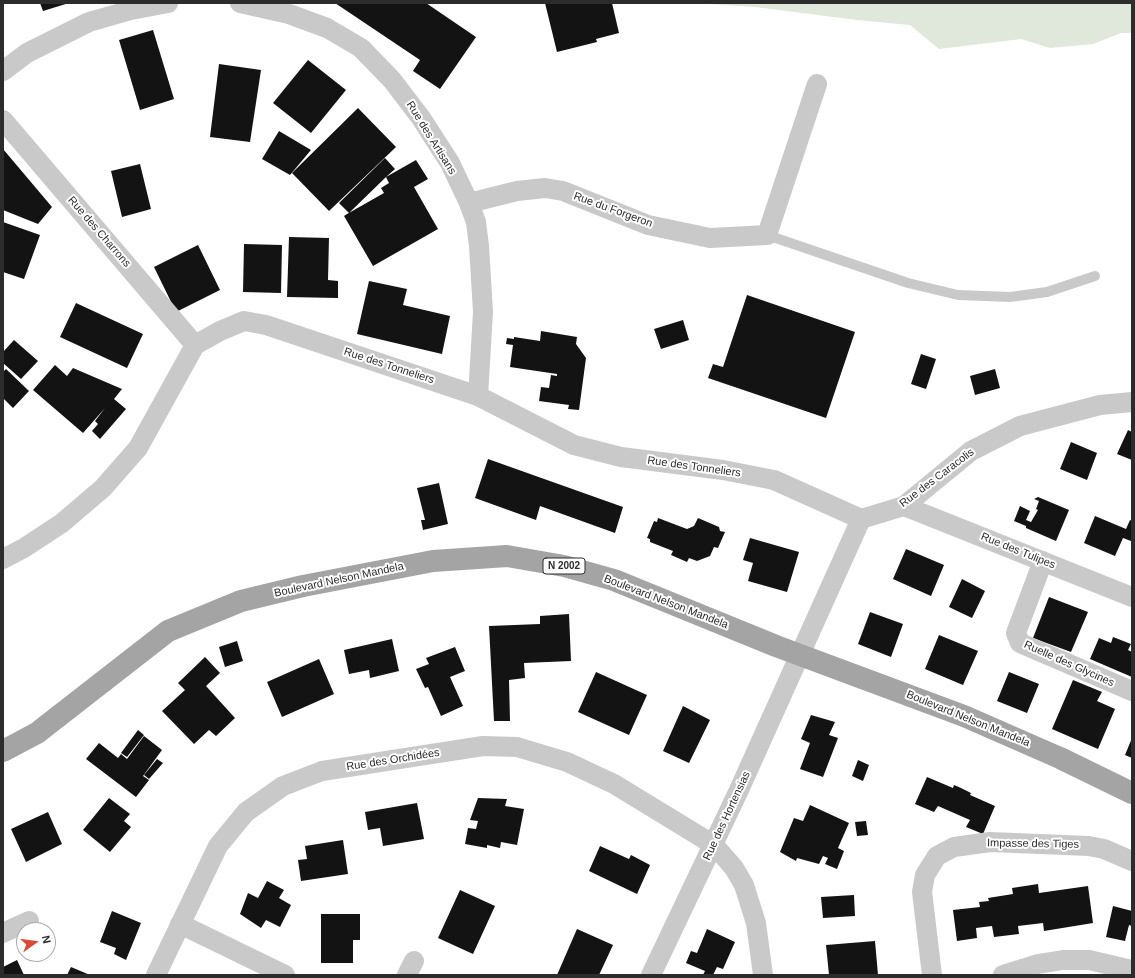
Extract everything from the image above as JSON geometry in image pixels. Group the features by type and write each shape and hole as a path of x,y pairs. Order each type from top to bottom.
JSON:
{"main road":[{"name":"Boulevard Nelson Mandela","path":"3,751 37,732 168,631 241,601 303,586 433,561 507,556 564,566 614,580 799,654 964,716 1060,758 1132,793"}],"street":[{"path":"3,71 27,53 89,22 131,10 168,3"},
{"name":"Rue des Artisans","path":"240,3 289,14 327,28 361,48 392,80 421,118 450,163 469,203 476,222 479,246 483,312 478,396"},
{"path":"767,235 817,84"},
{"name":"Rue des Charrons","path":"3,120 195,345"},
{"name":"Rue du Forgeron","path":"469,203 517,191 545,188 563,191 648,225 710,238 767,235"},
{"name":"Rue des Tonneliers","path":"195,345 220,331 244,321 266,325 478,396 574,445 621,457 723,470 774,480 861,519"},
{"path":"3,559 24,548 62,523 103,488 138,448 195,345"},
{"name":"Rue des Caracolis","path":"861,519 904,506 972,451 1020,426 1100,405 1132,402"},
{"name":"Rue des Tulipes","path":"904,506 1132,596"},
{"path":"799,654 861,519"},
{"name":"Ruelle des Glycines","path":"1043,561 1016,633 1020,643 1132,691"},
{"name":"Rue des Hortensias","path":"650,975 714,845 799,654"},
{"name":"Rue des Orchidées","path":"156,975 218,846 246,812 283,786 322,771 483,746 517,747 567,762 614,784 714,845 734,868 744,885 756,923 763,975"},
{"name":"Impasse des Tiges","path":"932,975 922,892 925,875 937,856 954,847 990,842 1089,846 1104,848 1132,861"},
{"path":"3,933 29,921"},
{"path":"180,924 286,975"},
{"path":"1003,975 1038,964 1063,960 1088,960 1132,970"}],"lane":[{"path":"767,235 908,283 958,295 1010,297 1047,292 1095,276"}],"shaded area":[{"path":"693,3 1132,3 1132,33 1121,33 1093,44 1050,48 1021,39 939,49 910,25 755,7"}],"building":[{"path":"40,3 69,3 43,11"},
{"path":"335,3 426,3 476,37 440,89 413,71 420,60"},
{"path":"545,3 612,3 619,33 596,39 597,42 557,52"},
{"path":"153,30 174,99 140,110 119,40"},
{"path":"308,60 346,90 311,133 273,103"},
{"path":"219,64 261,70 250,142 210,137"},
{"path":"358,108 396,147 329,211 292,173"},
{"path":"279,131 311,150 290,175 262,159"},
{"path":"3,149 52,207 38,224 3,210"},
{"path":"385,158 395,169 349,213 339,203"},
{"path":"416,160 428,179 414,187 438,229 373,266 344,216 384,193 381,188 389,183 386,177"},
{"path":"140,164 151,209 122,217 111,171"},
{"path":"3,222 40,235 24,279 3,272"},
{"path":"289,237 329,238 328,280 338,281 338,298 287,297"},
{"path":"244,244 282,245 281,293 243,292"},
{"path":"198,245 220,290 176,312 154,267"},
{"path":"369,281 407,289 403,305 450,316 442,354 357,334"},
{"path":"747,295 855,332 826,418 708,378 713,364 723,367"},
{"path":"76,303 143,334 127,368 60,337"},
{"path":"683,320 689,340 661,349 654,329"},
{"path":"541,331 577,337 576,344 586,358 579,410 568,409 569,405 539,401 541,387 549,388 551,375 557,376 557,374 510,367 513,345 506,344 507,338 514,339 514,337 540,341"},
{"path":"14,340 38,361 21,379 3,363 3,352"},
{"path":"921,354 936,359 926,389 911,384"},
{"path":"55,365 67,376 73,368 122,389 114,399 126,409 100,439 92,431 98,424 95,421 105,408 83,433 33,390"},
{"path":"6,369 29,391 13,408 3,398 3,372"},
{"path":"995,369 1000,388 975,395 970,376"},
{"path":"1128,430 1132,432 1132,460 1117,454"},
{"path":"1071,442 1097,453 1087,480 1060,469"},
{"path":"488,459 623,507 615,533 540,506 536,520 475,498"},
{"path":"439,483 448,524 423,530 421,520 425,520 417,488"},
{"path":"1038,497 1069,510 1056,541 1014,521 1020,506 1030,511 1026,520 1031,522 1038,510 1036,509 1039,501 1034,499"},
{"path":"1095,516 1126,529 1130,520 1132,521 1131,541 1123,538 1115,556 1084,543"},
{"path":"658,518 687,529 694,526 698,518 719,527 720,531 725,532 718,548 714,547 710,556 697,561 689,558 687,562 671,555 673,551 650,542 650,539 647,538 654,521 657,522"},
{"path":"750,538 799,552 787,592 748,581 753,563 743,560"},
{"path":"906,549 944,565 931,596 893,579"},
{"path":"962,579 985,591 972,618 949,607"},
{"path":"1049,597 1088,612 1071,652 1033,638"},
{"path":"870,612 903,624 891,657 858,644"},
{"path":"569,614 571,661 524,663 525,678 509,680 510,721 494,721 489,626 540,624 540,616"},
{"path":"939,635 978,651 963,685 925,669"},
{"path":"1113,637 1131,644 1128,650 1132,652 1132,677 1090,659 1099,638 1111,643"},
{"path":"392,639 399,671 370,678 369,670 349,674 344,650"},
{"path":"237,641 243,661 225,667 219,647"},
{"path":"455,647 465,671 450,677 463,706 441,716 428,687 425,688 416,669 429,664 426,658"},
{"path":"205,657 220,673 206,686 235,718 216,736 209,730 194,744 162,711 185,690 178,683"},
{"path":"319,659 334,694 282,717 267,682"},
{"path":"596,672 647,695 629,735 578,712"},
{"path":"1009,672 1039,684 1027,713 997,701"},
{"path":"1073,680 1102,692 1097,701 1115,709 1098,749 1052,729"},
{"path":"683,706 710,720 689,763 663,751"},
{"path":"811,715 835,722 829,735 838,738 823,777 800,769 810,743 801,739"},
{"path":"138,730 144,735 127,757 121,753"},
{"path":"144,736 162,750 143,776 149,780 136,797 86,759 99,743 118,758 121,754 127,759"},
{"path":"1132,738 1132,758 1125,755"},
{"path":"157,759 163,763 149,779 144,775"},
{"path":"858,760 869,765 863,781 852,776"},
{"path":"927,777 953,788 954,785 971,793 970,795 995,806 983,834 966,827 970,820 938,806 934,812 915,804"},
{"path":"109,798 130,814 124,821 131,827 110,852 83,830"},
{"path":"478,798 507,799 505,806 524,809 517,845 501,842 500,848 487,845 487,848 465,844 468,828 476,829 478,821 470,820"},
{"path":"417,803 424,839 383,846 380,828 368,830 365,812"},
{"path":"810,805 849,823 838,848 844,851 837,869 825,864 828,858 823,856 819,864 797,858 796,861 780,852 794,818 803,821"},
{"path":"48,812 62,844 26,862 11,829"},
{"path":"866,821 868,835 857,836 855,822"},
{"path":"343,840 348,874 301,881 298,860 307,859 305,846"},
{"path":"600,846 629,859 631,855 650,865 637,894 589,871"},
{"path":"267,881 284,890 279,898 291,905 280,927 266,920 261,928 240,914 248,893 258,898"},
{"path":"1038,884 1039,893 1088,886 1093,923 1044,931 1043,923 1018,926 1019,934 994,937 992,926 976,928 977,938 957,941 953,910 980,907 979,902 989,901 988,898 1013,894 1012,888"},
{"path":"460,890 495,906 473,954 438,938"},
{"path":"854,895 855,916 823,918 821,897"},
{"path":"1113,906 1132,911 1132,926 1129,925 1125,941 1106,937"},
{"path":"112,911 141,923 126,960 114,954 116,948 100,942"},
{"path":"321,914 360,914 360,940 353,940 353,963 321,963"},
{"path":"577,929 613,945 599,975 557,975"},
{"path":"707,929 735,942 723,969 717,967 713,975 703,975 705,971 686,963 691,951 697,953"},
{"path":"875,941 878,975 829,975 826,945"},
{"path":"16,960 24,975 3,975 3,967"},
{"path":"71,967 90,975 67,975"}]}
